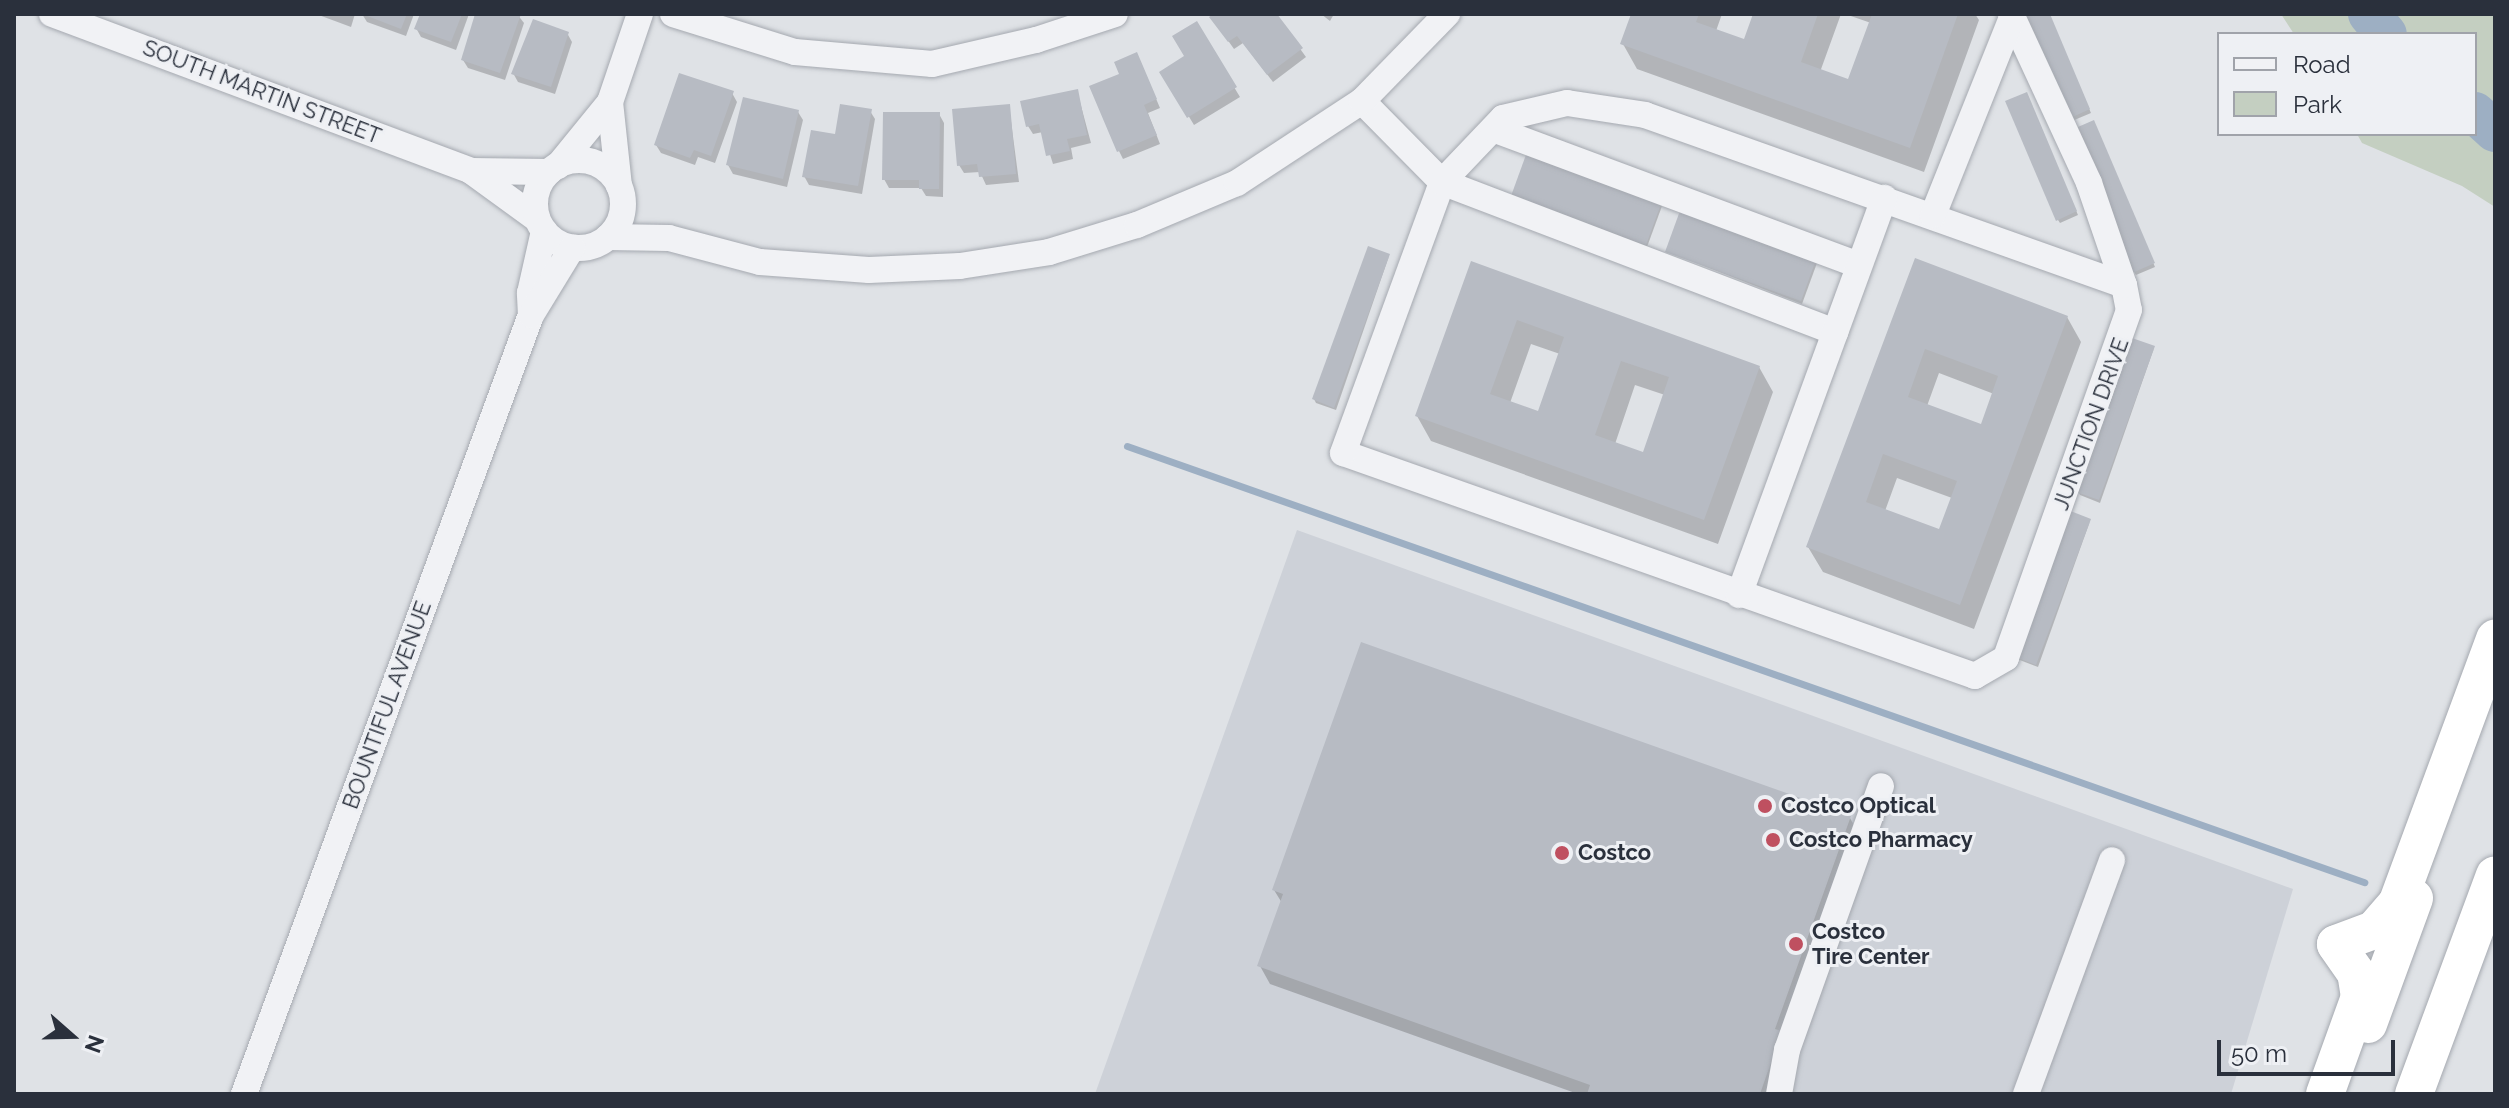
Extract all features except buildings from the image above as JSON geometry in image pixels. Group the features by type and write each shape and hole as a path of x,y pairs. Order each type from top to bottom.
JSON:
{"highway":[{"path":"2325,1094 2360,997 2356,973 2336,944 2374,930 2397,904 2495,639"},
{"path":"2343,1094 2495,677"},
{"path":"2414,1094 2495,875"}],"street":[{"name":"SOUTH MARTIN STREET","path":"52,14 471,171 540,225"},
{"path":"531,315 530,293 540,225 539,185 610,102 640,14"},
{"path":"673,14 795,52 932,64 1036,40 1115,14"},
{"path":"608,237 669,238 760,262 869,270 960,266 1049,252 1137,225 1237,183 1362,101 1447,14"},
{"path":"1933,215 2011,15"},
{"name":"JUNCTION DRIVE","path":"1739,595 1975,676 2006,658 2126,328 2124,285 2089,183 2011,15"},
{"path":"1362,101 1442,182 1835,332"},
{"path":"540,225 572,248 596,245 608,237 623,208 610,102"},
{"path":"1884,198 1739,595 1343,453 1442,182 1503,118 1567,103 1645,115 1933,215 2124,285"},
{"path":"1493,129 1859,265"},
{"path":"554,169 575,160 593,162 608,170 620,189 669,238"},
{"name":"SOUTH MARTIN STREET","path":"471,171 554,169"},
{"path":"531,315 572,248"},
{"name":"BOUNTIFUL AVENUE","path":"244,1094 531,315"},
{"path":"1779,1094 1787,1050 1881,786"},
{"path":"2026,1094 2112,860"}],"shaded area":[{"path":"1297,530 2293,889 2231,1094 1095,1094"}],"green space":[{"path":"2281,14 2495,14 2495,207 2462,186 2362,143 2358,136 2477,136 2477,32 2293,32"}],"waterway":[{"path":"2369,14 2384,32"},
{"path":"2477,115 2495,131"},
{"path":"1127,446 2364,882"}],"place":[{"name":"Costco Optical","path":"1765,806"},
{"name":"Costco Pharmacy","path":"1773,840"},
{"name":"Costco","path":"1562,853"},
{"name":"Costco Tire Center","path":"1796,944"}]}
